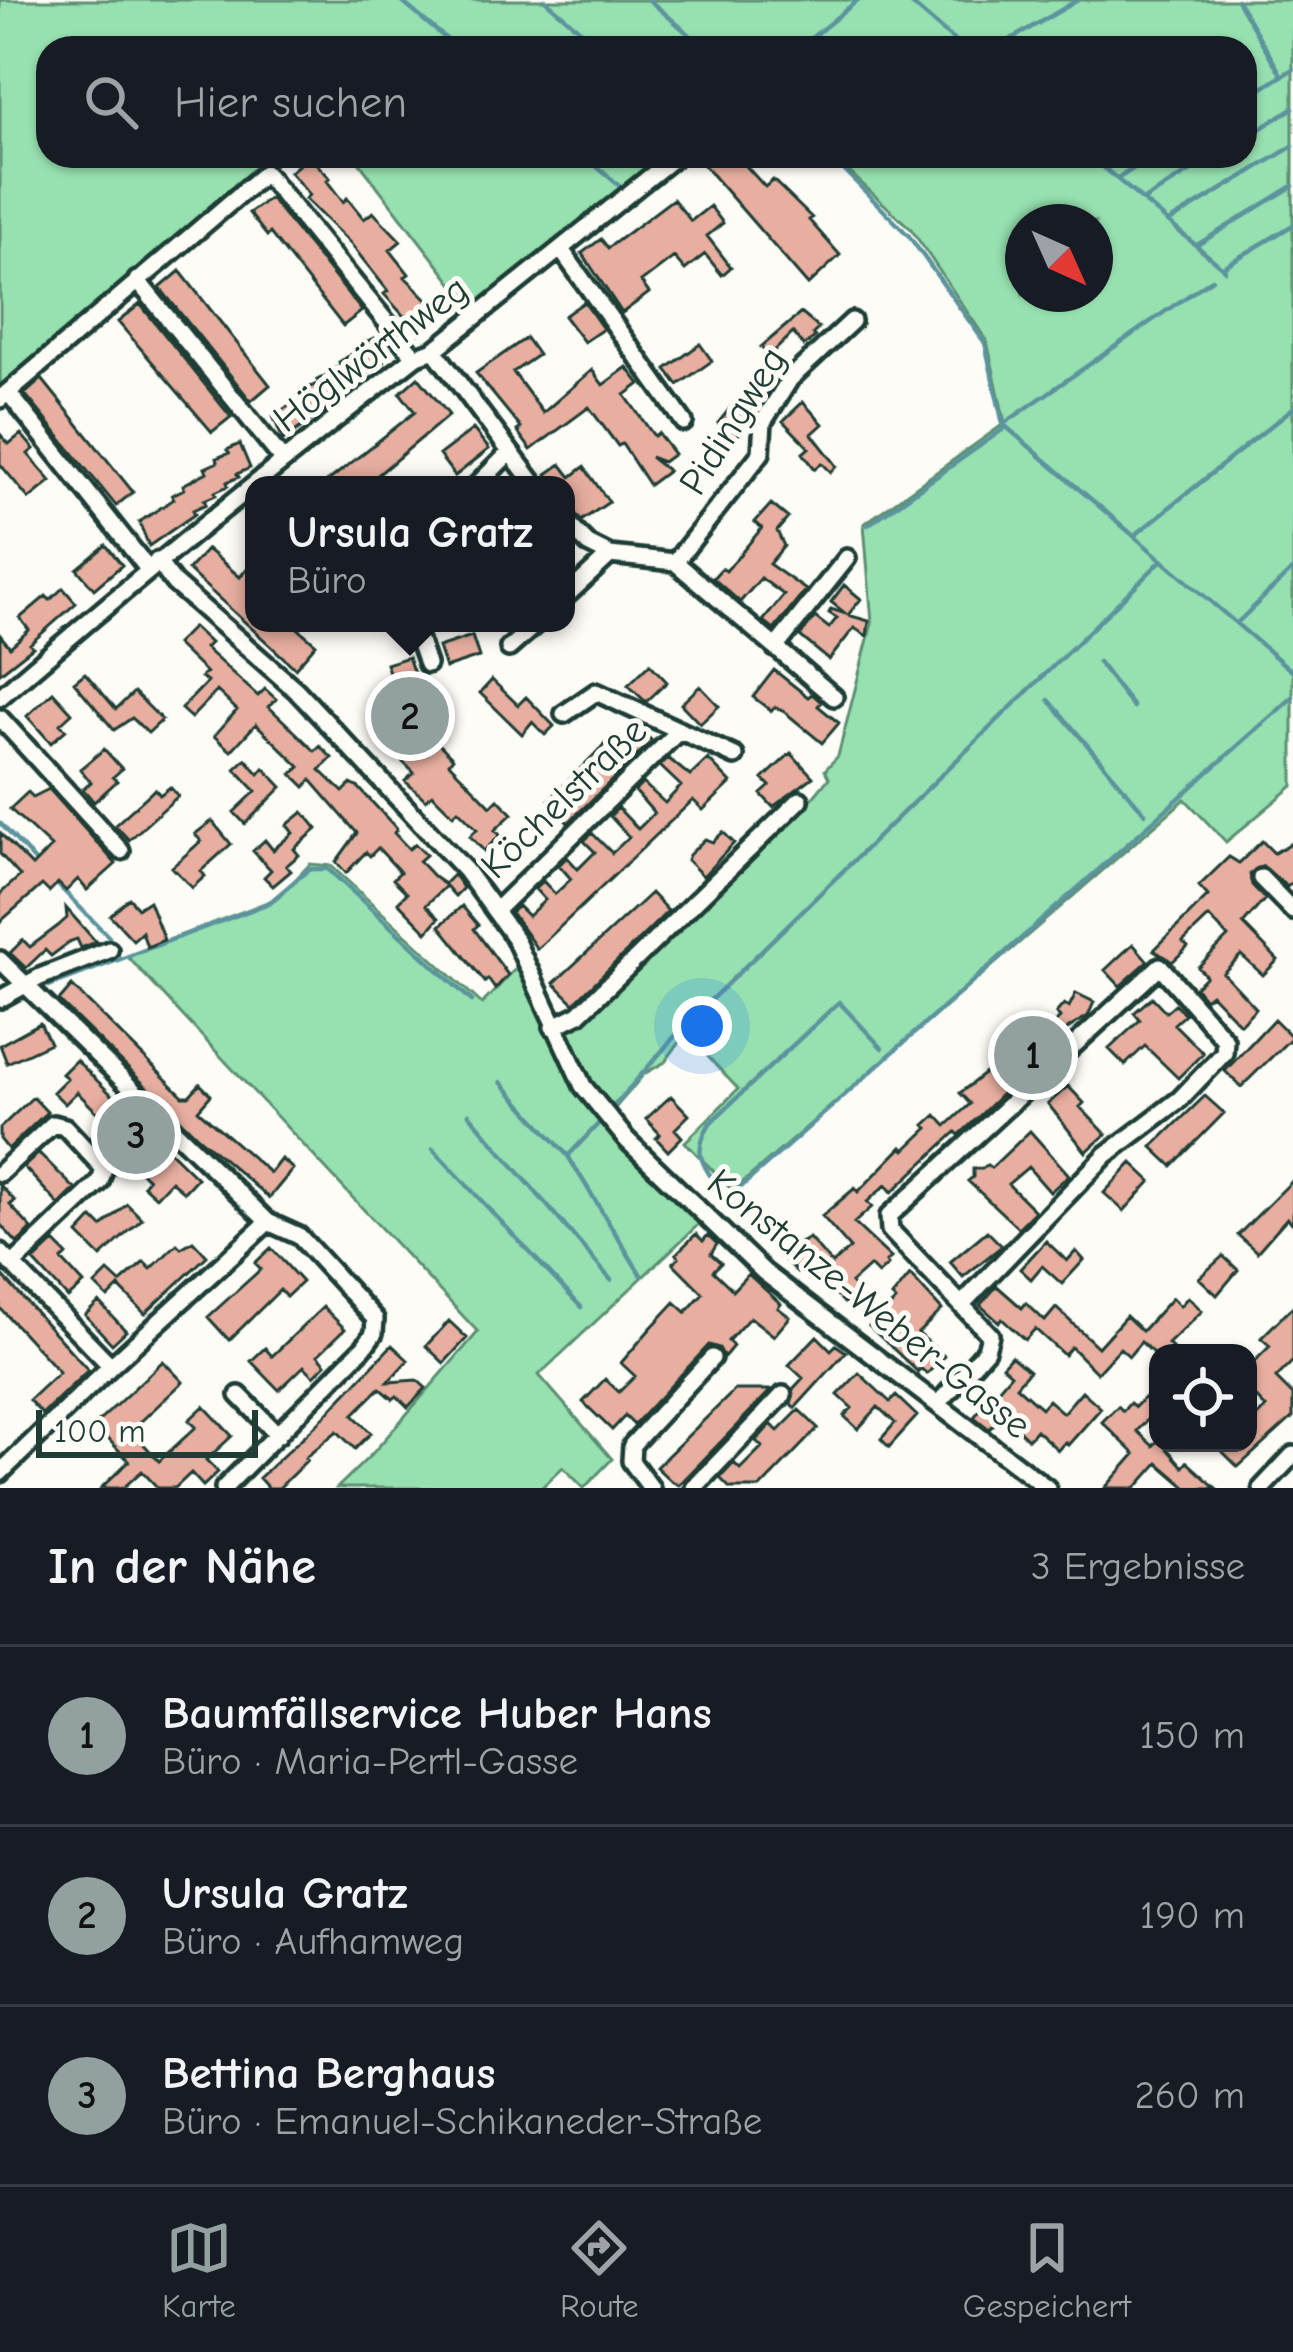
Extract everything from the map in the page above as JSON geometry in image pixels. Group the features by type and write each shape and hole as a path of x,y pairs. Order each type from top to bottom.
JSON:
{"street":[{"name":"Höglwörthweg","path":"263,476 416,358 434,350 662,168"},
{"path":"4,395 265,173 416,358"},
{"path":"562,251 684,422"},
{"path":"137,280 283,460"},
{"name":"Pidingweg","path":"675,562 761,453 763,422 790,379 853,321"},
{"path":"434,350 528,476"},
{"name":"Konstanze-Weber-Gasse","path":"4,395 153,565 296,691 466,870 514,937 584,1086 700,1215 799,1300 1047,1488"},
{"path":"486,476 509,453"},
{"name":"Höglwörthweg","path":"0,697 245,491"},
{"path":"575,531 610,555 675,562 834,697"},
{"path":"575,588 610,555"},
{"path":"775,648 847,557"},
{"path":"416,632 427,664"},
{"path":"509,648 527,632"},
{"name":"Köchelstraße","path":"564,714 596,692 735,756"},
{"path":"0,718 121,851"},
{"name":"Köchelstraße","path":"495,911 679,731"},
{"path":"553,1027 579,1014 800,800"},
{"path":"1261,878 1293,911"},
{"path":"0,999 40,977 109,950"},
{"path":"0,960 268,1222 299,1236 375,1319 374,1333 364,1347 224,1488"},
{"path":"938,1404 990,1343 986,1328 962,1304 890,1230 889,1216 1160,967 1226,1040 1224,1053 1180,1099 1106,1154 962,1304"},
{"path":"0,1173 53,1124 65,1127 104,1169 100,1182 6,1258 110,1366"},
{"path":"0,1474 268,1222"},
{"path":"651,1488 631,1461 632,1445 712,1358"},
{"path":"239,1395 278,1435"},
{"path":"694,1488 783,1395"},
{"path":"1262,1488 1293,1455"}],"green space":[{"path":"0,0 1293,0 1293,786 1226,842 1185,799 733,1191 685,1142 738,1089 686,1033 665,1062 644,1074 605,1120 702,1221 539,1375 612,1459 584,1488 563,1467 541,1488 337,1488 478,1332 127,956 278,898 310,864 331,866 482,1004 519,965 552,1040 572,1021 596,1008 802,811 829,778 825,770 838,756 872,623 864,524 1005,423 987,341 911,229 845,168 1257,168 1257,36 36,36 36,168 262,168 0,393"},
{"path":"363,168 650,168 472,309"}],"building":[{"path":"320,168 343,202 347,198 364,219 373,212 401,241 390,250 409,274 405,277 443,315 420,334 384,294 388,291 350,243 305,199 309,195 290,172"},
{"path":"706,168 748,168 765,187 773,180 812,218 809,220 840,255 808,285"},
{"path":"270,198 362,311 343,326 249,213"},
{"path":"673,199 691,221 710,206 723,223 707,236 731,267 722,275 705,254 685,270 674,257 641,282 649,293 622,313 582,253 601,239 608,248"},
{"path":"180,271 270,385 251,401 160,288"},
{"path":"584,302 603,329 584,342 564,316"},
{"path":"140,304 231,417 212,432 118,322"},
{"path":"801,313 819,328 815,337 804,346 793,333 769,356 761,347"},
{"path":"374,338 384,362 283,440 273,416"},
{"path":"526,338 538,355 513,372 543,413 592,370 603,385 627,367 640,384 625,395 654,436 658,433 674,454 663,462 650,457 668,471 649,485 589,407 531,450 517,431 521,428 476,373"},
{"path":"700,344 712,361 678,385 666,369"},
{"path":"766,373 775,380 751,424 735,437 718,423"},
{"path":"418,377 449,415 377,476 334,476 415,412 400,393"},
{"path":"42,379 133,492 116,506 25,394"},
{"path":"803,402 823,424 812,434 837,466 831,472 822,463 815,469 803,453 809,448 783,421"},
{"path":"473,429 489,449 455,476 439,455"},
{"path":"0,434 9,444 21,434 34,449 28,454 51,481 29,499 0,464"},
{"path":"240,444 250,468 149,546 139,522"},
{"path":"561,464 570,476 548,476"},
{"path":"584,467 609,502 581,521 575,513 572,476"},
{"path":"771,504 788,518 777,531 784,546 769,564 806,590 774,630 763,621 784,595 761,578 740,602 713,578 722,568 726,571 762,528 755,522"},
{"path":"106,545 122,565 94,589 77,569"},
{"path":"207,549 240,577 245,571 245,622 188,570"},
{"path":"844,585 861,599 848,615 869,621 867,636 854,628 829,660 800,636 815,617 829,628 837,618 829,613 831,609 846,614 831,602"},
{"path":"63,588 76,603 0,673 0,635 10,647 29,630 20,618"},
{"path":"193,627 210,643 205,648 258,696 265,689 276,699 269,707 315,751 320,746 332,758 320,770 343,792 351,784 359,788 409,849 415,844 426,855 419,861 434,877 444,884 453,875 456,878 463,888 455,896 446,886 426,905 439,918 427,932 398,902 407,893 393,879 400,872 378,848 370,856 366,852 346,873 336,862 357,833 311,780 305,787 292,774 300,767 256,724 231,751 214,736 237,710 217,691 191,718 181,709 207,682 201,677 206,673 176,644"},
{"path":"256,632 302,632 316,644 295,668"},
{"path":"472,636 479,657 445,668 438,647"},
{"path":"408,657 418,685 401,692 422,715 392,742 377,727 398,710 406,717 386,664"},
{"path":"650,664 667,682 646,702 628,685"},
{"path":"774,670 808,697 812,694 821,702 818,706 839,723 822,743 786,713 775,707 771,711 753,697"},
{"path":"85,673 116,709 134,692 162,720 148,733 132,718 114,730 74,682"},
{"path":"492,680 518,705 526,697 554,726 545,735 532,722 522,734 480,693"},
{"path":"700,686 719,706 700,724 681,704"},
{"path":"53,692 72,713 60,724 66,730 51,743 27,716"},
{"path":"642,731 652,741 568,823 549,800 608,741 619,753"},
{"path":"437,742 453,758 449,763 491,806 498,799 512,814 495,830 500,835 484,851 470,836 477,829 458,810 453,815 432,794 426,800 405,781 414,773 403,762 420,746 427,753"},
{"path":"104,749 122,769 113,777 117,781 94,802 83,789 91,782 80,769"},
{"path":"791,753 813,777 773,807 761,794 770,786 763,779"},
{"path":"668,758 690,776 708,759 731,783 703,810 693,800 537,949 511,912 518,906 528,916 545,900 535,889 543,881 555,894 571,879 559,865 567,857 578,869 595,852 584,841 592,833 612,853 629,837 610,816 618,808 638,829 654,813 635,791 643,783 665,803 681,786 660,766"},
{"path":"246,759 259,774 264,768 282,787 245,824 234,812 256,791 235,769"},
{"path":"170,787 178,796 129,840 115,825 155,789 160,795"},
{"path":"49,789 116,864 87,890 78,879 66,891 58,883 49,892 42,885 0,922 0,894 20,876 0,854 0,833 32,866 51,847 10,809 28,792 33,797"},
{"path":"303,812 317,829 294,849 299,855 286,866 291,871 273,886 264,877 271,870 253,851 265,840 273,850 293,833 287,825"},
{"path":"212,821 231,844 201,871 205,876 192,888 172,867 201,841 195,834"},
{"path":"723,832 734,843 703,876 687,860 689,855 705,839 713,842"},
{"path":"1262,841 1274,853 1293,842 1293,881 1287,887 1263,866 1250,874 1252,885 1265,899 1243,924 1278,960 1263,975 1241,955 1223,973 1256,1008 1240,1024 1211,994 1205,999 1195,987 1206,976 1198,967 1228,937 1209,917 1183,942 1188,947 1172,962 1154,950 1208,896 1199,886 1229,857 1239,863"},
{"path":"651,893 668,911 574,1003 554,983"},
{"path":"129,898 138,908 149,901 164,940 147,947 142,932 133,940 110,915"},
{"path":"462,906 508,975 495,989 440,926"},
{"path":"66,908 96,942 81,948 77,939 51,956 45,950 26,968 10,953 23,940 30,947 58,926 67,918"},
{"path":"1133,944 1148,961 1120,986 1105,970"},
{"path":"72,986 183,1096 200,1084 211,1095 198,1110 270,1173 281,1159 293,1169 269,1198 198,1137 59,1001"},
{"path":"1076,993 1094,1002 1088,1016 1069,1028 970,1125 959,1135 956,1132 892,1192 886,1185 867,1202 872,1207 854,1223 891,1258 888,1265 878,1274 870,1266 851,1283 858,1290 844,1303 808,1264 797,1273 784,1259 790,1254 787,1251 809,1238 832,1264 850,1248 822,1216 855,1188 858,1192 928,1128 925,1125 936,1115 946,1126 970,1104 960,1093 995,1065 1001,1072 1060,1018 1056,1013 1064,1004 1069,1007"},
{"path":"1152,997 1166,1012 1175,1004 1185,1014 1174,1024 1203,1053 1178,1078 1145,1046 1125,1065 1109,1049 1140,1020 1134,1013"},
{"path":"1274,1019 1292,1037 1241,1087 1225,1071"},
{"path":"40,1023 50,1043 7,1063 0,1045"},
{"path":"76,1060 197,1178 184,1192 171,1181 156,1197 143,1185 148,1179 116,1150 125,1141 77,1092 65,1104 53,1092"},
{"path":"1068,1086 1084,1103 1080,1107 1106,1134 1086,1152 1048,1104"},
{"path":"671,1096 689,1115 675,1129 682,1137 668,1151 646,1119"},
{"path":"1205,1096 1224,1113 1172,1166 1152,1147"},
{"path":"33,1097 47,1112 8,1149 0,1139 0,1128"},
{"path":"1030,1131 1069,1175 1050,1192 1028,1167 1008,1184 1035,1211 1018,1228 968,1181 973,1169 991,1168"},
{"path":"39,1153 75,1189 59,1205 24,1167"},
{"path":"1132,1163 1151,1181 1124,1211 1104,1193"},
{"path":"1293,1180 1293,1224 1287,1218 1257,1252 1238,1235"},
{"path":"0,1185 15,1201 10,1205 32,1229 17,1243 0,1224"},
{"path":"127,1204 142,1219 101,1257 78,1234 93,1218 102,1227"},
{"path":"987,1231 1002,1246 963,1277 950,1262"},
{"path":"696,1234 703,1241 708,1235 717,1244 711,1254 721,1263 713,1271 733,1290 748,1274 790,1317 774,1336 750,1317 728,1341 733,1346 724,1357 719,1348 709,1345 634,1425 625,1416 612,1430 583,1402 605,1379 619,1392 635,1376 621,1363 675,1302 686,1312 703,1293 673,1263"},
{"path":"193,1241 207,1256 145,1314 119,1287 108,1298 95,1285 108,1272 120,1283 144,1262 151,1269 177,1244 181,1248"},
{"path":"1046,1241 1067,1261 1076,1251 1084,1260 1062,1284 1042,1266 1031,1279 1020,1269"},
{"path":"54,1242 67,1255 62,1260 84,1284 68,1298 34,1261"},
{"path":"271,1248 302,1282 286,1297 280,1290 229,1340 208,1317 261,1269 255,1263"},
{"path":"1223,1256 1238,1270 1217,1295 1199,1278"},
{"path":"0,1273 88,1370 42,1414 29,1400 59,1372 0,1308"},
{"path":"910,1275 942,1310 918,1333 944,1356 927,1374 920,1368 918,1372 869,1326 896,1301 892,1297"},
{"path":"997,1286 1045,1321 1056,1308 1098,1347 1126,1316 1142,1331 1172,1298 1180,1306 1188,1297 1202,1311 1168,1344 1149,1344 1149,1349 1141,1342 1129,1356 1120,1348 1097,1373 1071,1347 1064,1355 1035,1329 1025,1340 980,1305"},
{"path":"99,1302 126,1331 112,1344 85,1315"},
{"path":"1293,1306 1293,1361 1276,1378 1293,1395 1293,1417 1257,1450 1257,1417 1266,1408 1257,1398 1257,1359 1270,1346 1261,1338"},
{"path":"323,1307 345,1329 318,1355 326,1364 314,1376 304,1366 279,1390 251,1361 265,1348 272,1356"},
{"path":"449,1321 467,1338 444,1363 426,1346"},
{"path":"817,1336 831,1350 836,1345 846,1352 795,1408 793,1389 803,1378 789,1365"},
{"path":"392,1345 408,1360 388,1382 417,1380 426,1388 408,1407 380,1388 353,1415 371,1433 355,1449 337,1431 279,1488 268,1488 259,1478"},
{"path":"1011,1356 1029,1371 1016,1386 1041,1408 1048,1400 1063,1413 1082,1391 1101,1408 1068,1445 1065,1442 1058,1450 1036,1430 1028,1439 1004,1416 989,1429 974,1417 1011,1374 1002,1366"},
{"path":"163,1361 183,1382 136,1426 145,1435 140,1440 159,1461 196,1427 189,1420 204,1406 232,1436 206,1460 218,1472 203,1486 191,1473 175,1488 158,1488 142,1471 123,1488 101,1488 129,1461 95,1425"},
{"path":"859,1373 890,1402 896,1396 917,1416 889,1447 881,1439 895,1423 878,1407 858,1429 844,1416 852,1408 838,1395"},
{"path":"735,1390 771,1390 679,1485 671,1481 656,1467"},
{"path":"1149,1392 1149,1418 1137,1431 1149,1442 1149,1452 1170,1452 1183,1467 1187,1462 1216,1488 1187,1488 1158,1463 1136,1488 1105,1488 1135,1454 1102,1422 1118,1406 1123,1411 1130,1403 1135,1407"},
{"path":"799,1410 818,1428 760,1488 730,1488 720,1478 734,1463 740,1469 762,1447 756,1441 771,1424 778,1431"},
{"path":"1223,1452 1254,1452 1238,1467"}],"waterway":[{"path":"400,0 443,36"},
{"path":"545,0 587,36"},
{"path":"649,0 691,36"},
{"path":"814,36 858,0"},
{"path":"907,0 949,36"},
{"path":"1016,36 1078,0"},
{"path":"1237,0 1282,76"},
{"path":"1291,0 1293,4"},
{"path":"1257,92 1293,69"},
{"path":"1257,130 1293,108"},
{"path":"1257,168 1293,146"},
{"path":"598,168 621,187"},
{"path":"556,242 649,168"},
{"path":"842,168 909,236 985,343 1003,424 1293,672"},
{"path":"1104,168 1225,270"},
{"path":"1117,179 1134,168"},
{"path":"1144,200 1196,168"},
{"path":"1170,221 1257,168"},
{"path":"1197,245 1293,186"},
{"path":"1223,267 1293,225"},
{"path":"1005,423 1212,279"},
{"path":"1134,536 1293,408"},
{"path":"868,525 1005,428"},
{"path":"613,1107 683,1027 1162,560"},
{"path":"1237,623 1293,569"},
{"path":"1098,662 1133,707"},
{"path":"732,1195 1293,697"},
{"path":"1049,700 1145,813"},
{"path":"0,823 37,863"},
{"path":"49,986 269,903 309,869 328,869 472,1001"},
{"path":"53,880 109,937"},
{"path":"717,1185 701,1155 710,1123 839,1002 882,1048"},
{"path":"501,1082 568,1156 641,1275"},
{"path":"469,1114 611,1280"},
{"path":"568,1156 600,1122"},
{"path":"433,1149 581,1307"}],"place":[{"name":"Ursula Gratz","path":"410,716"},
{"name":"Baumfällservice Huber Hans","path":"1033,1055"},
{"name":"Bettina Berghaus","path":"136,1135"}]}
